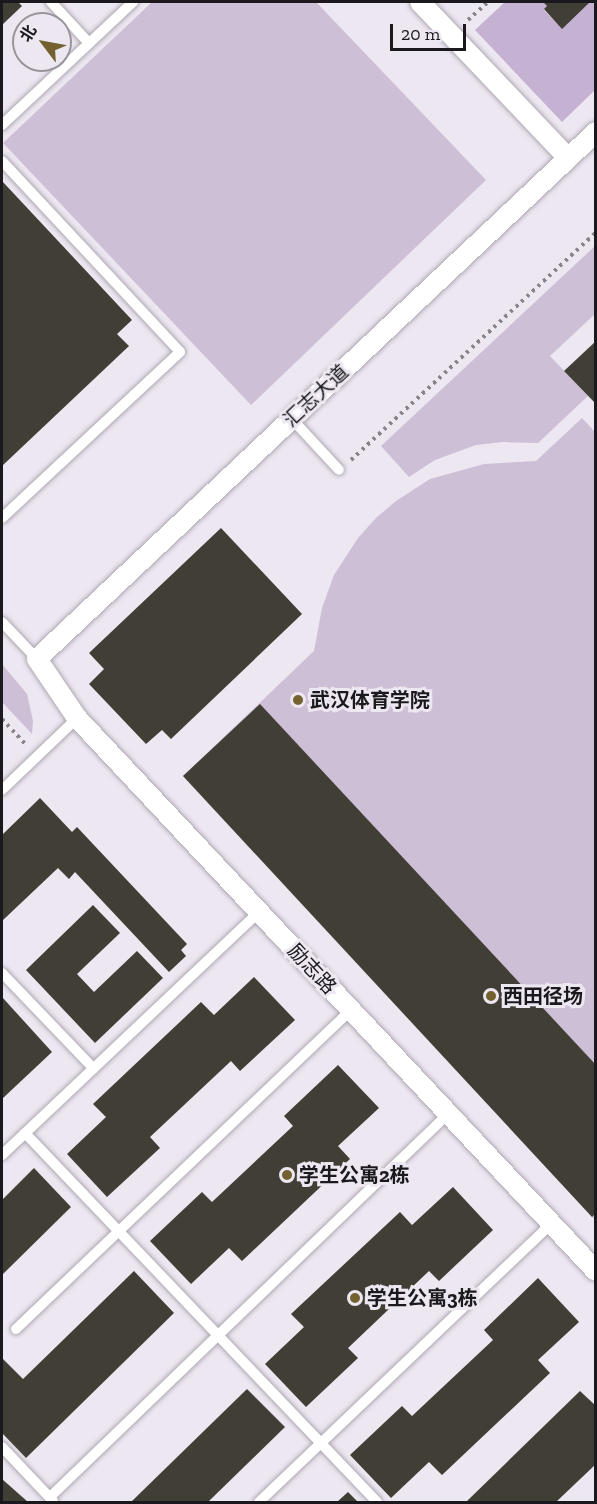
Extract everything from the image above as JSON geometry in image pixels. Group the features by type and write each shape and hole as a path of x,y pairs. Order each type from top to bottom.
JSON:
{"street":[{"path":"420,2 568,158"},
{"name":"汇志大道","path":"37,659 596,132"},
{"name":"励志路","path":"37,659 77,718 596,1271"}],"lane":[{"path":"51,2 89,43"},
{"path":"2,124 133,2"},
{"path":"2,160 180,352 2,518"},
{"path":"292,419 339,470"},
{"path":"2,622 37,659"},
{"path":"2,790 77,718"},
{"path":"2,1155 259,912"},
{"path":"2,973 93,1068"},
{"path":"16,1329 351,1010"},
{"path":"2,1447 52,1500 218,1335 448,1114"},
{"path":"25,1133 377,1503"},
{"path":"260,1503 551,1224"}],"path":[{"path":"339,470 596,232"},
{"path":"2,719 37,757"}],"shaded area":[{"path":"152,2 316,2 486,180 251,405 3,143"},
{"path":"505,2 543,2 547,6 544,10 562,28 589,2 595,2 595,90 562,122 475,30"},
{"path":"595,246 595,314 550,356 588,396 538,443 503,442 476,445 435,460 409,477 381,446"},
{"name":"西田径场","path":"582,418 595,432 595,1220 183,776 314,651 322,608 334,575 358,538 376,518 396,501 430,479 484,464 536,461"},
{"path":"2,664 27,694 33,721 32,734 2,702"}],"building":[{"path":"2,2 18,2 22,6 16,12 12,12 12,16 2,25"},
{"path":"543,2 590,2 562,29 544,9 547,6"},
{"path":"2,181 132,320 117,334 129,346 2,466"},
{"path":"596,341 596,404 564,371"},
{"path":"221,528 302,614 171,739 162,730 146,744 89,684 104,669 89,653"},
{"path":"260,704 596,1065 596,1213 592,1217 183,776"},
{"path":"40,798 72,832 77,827 187,944 181,950 186,956 169,972 75,872 69,879 58,868 2,921 2,835"},
{"path":"93,905 120,933 77,974 94,992 137,951 163,978 95,1043 26,970"},
{"path":"254,977 295,1020 240,1071 231,1061 150,1137 160,1148 107,1197 67,1154 106,1117 93,1104 201,1002 214,1015"},
{"path":"2,997 52,1052 2,1099"},
{"name":"学生公寓2栋","path":"338,1065 379,1108 338,1146 350,1159 242,1261 229,1248 191,1284 150,1241 202,1192 212,1202 293,1126 284,1116"},
{"path":"34,1168 71,1207 2,1275 2,1200"},
{"name":"学生公寓3栋","path":"453,1187 493,1230 439,1281 429,1271 348,1348 358,1358 306,1407 265,1364 304,1327 291,1314 400,1212 412,1225"},
{"path":"134,1271 174,1313 26,1458 2,1433 2,1358 23,1379"},
{"path":"538,1278 579,1322 538,1360 550,1373 442,1475 429,1462 391,1498 350,1455 402,1406 412,1416 493,1340 484,1330"},
{"path":"247,1389 285,1427 208,1502 131,1502"},
{"path":"580,1391 596,1406 596,1464 556,1502 466,1502"},
{"path":"2,1479 28,1502 2,1502"},
{"path":"348,1492 358,1502 337,1502"}],"place":[{"name":"武汉体育学院","path":"298,700"},
{"name":"西田径场","path":"491,996"},
{"name":"学生公寓2栋","path":"287,1175"},
{"name":"学生公寓3栋","path":"355,1298"}]}
